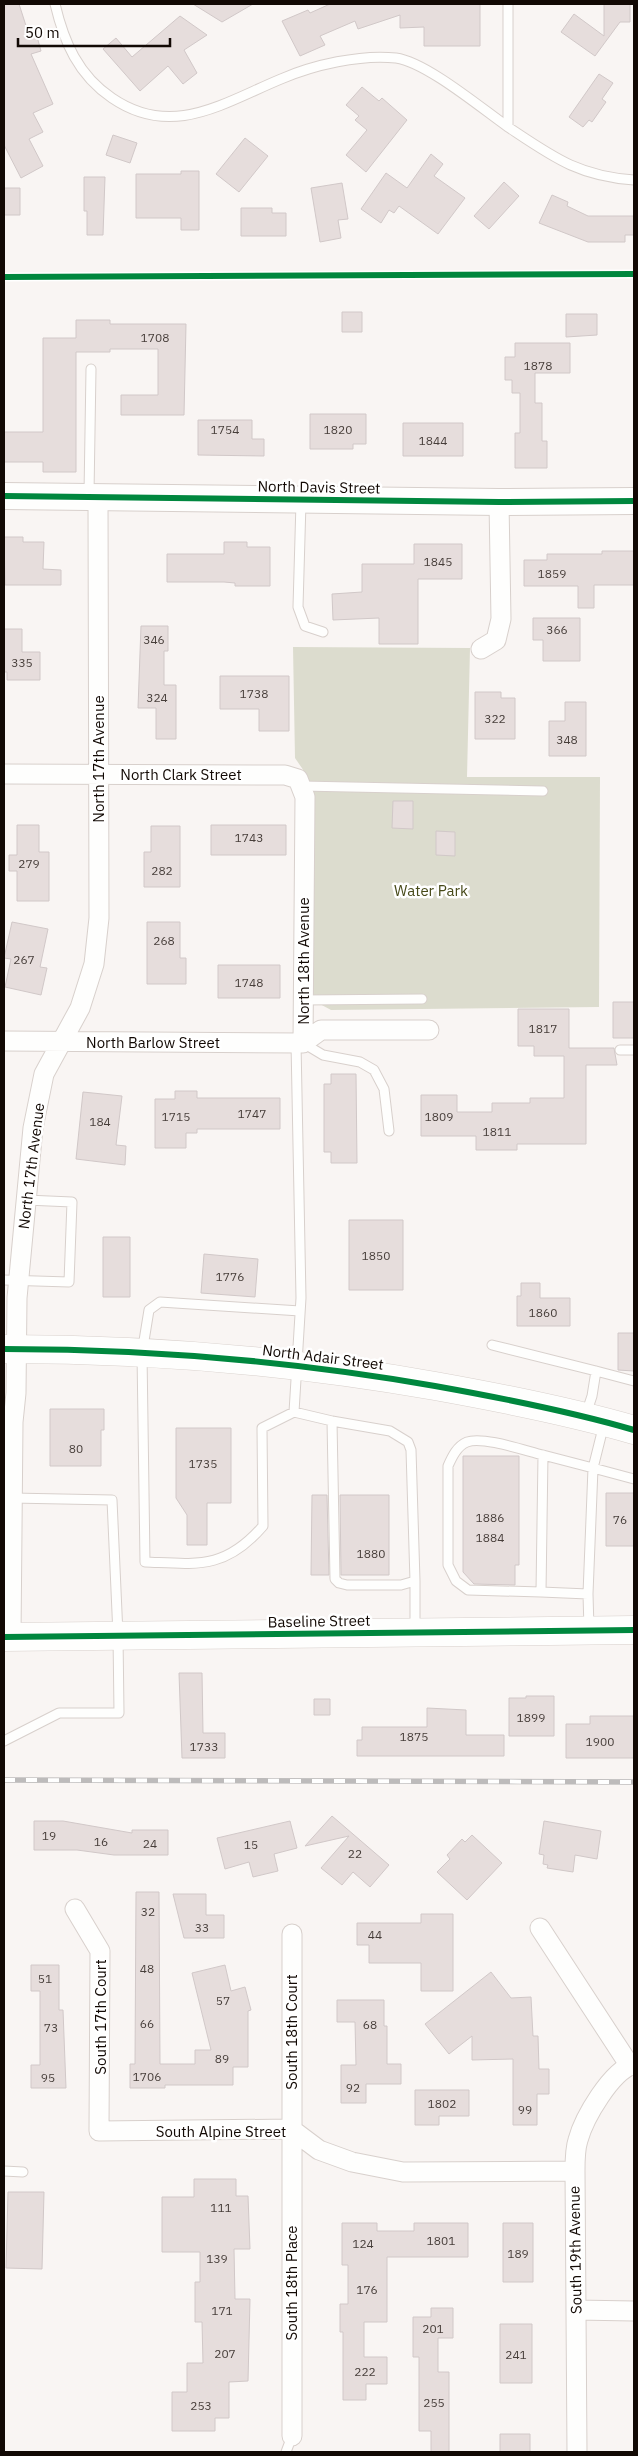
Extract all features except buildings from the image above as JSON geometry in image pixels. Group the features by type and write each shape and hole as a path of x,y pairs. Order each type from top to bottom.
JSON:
{"highway":[{"name":"North Adair Street","path":"10,1349 142,1353 298,1366 377,1376 490,1396 595,1419 634,1430"},
{"name":"Baseline Street","path":"7,1637 634,1630"}],"street":[{"name":"North Davis Street","path":"4,496 499,502 634,501"},
{"name":"North 17th Avenue","path":"7,1637 12,1498 8,1461 11,1280 26,1200 33,1128 44,1074 80,1008 94,964 99,918 94,497"},
{"path":"481,649 496,640 501,619 499,502"},
{"name":"North Clark Street","path":"4,774 285,775 299,783"},
{"name":"North 18th Avenue","path":"299,783 305,797 303,1000 299,1042"},
{"name":"North 18th Avenue","path":"299,1042 321,1030 430,1030"},
{"name":"North Barlow Street","path":"4,1041 299,1042"},
{"name":"South 17th Court","path":"75,1909 100,1951 99,2131"},
{"path":"540,1928 632,2065"},
{"name":"South 18th Court","path":"291,2129 292,1934"},
{"name":"South 19th Avenue","path":"576,2452 575,2171 577,2142 586,2119 606,2088 632,2065"},
{"name":"South Alpine Street","path":"99,2131 291,2129 319,2150 352,2162 403,2172 575,2171"},
{"name":"South 18th Place","path":"289,2444 291,2129"},
{"path":"576,2310 634,2311"}],"lane":[{"path":"55,4 60,24 74,60 96,88 126,108 150,116 178,118 218,107 282,78 318,66 372,58 397,58 426,69 552,156 585,172 611,178 634,180"},
{"path":"508,4 508,127"},
{"path":"91,369 94,497"},
{"path":"301,499 298,607 305,626 323,632"},
{"path":"299,783 543,791"},
{"path":"303,1000 422,999"},
{"path":"294,1412 300,1312 299,1042 323,1055 360,1062 374,1070 384,1088 389,1131"},
{"path":"620,1050 634,1050"},
{"path":"11,1280 68,1282 72,1202 26,1200"},
{"path":"300,1312 160,1302 149,1310 142,1353 145,1562 206,1564 230,1554 253,1538 263,1526 262,1428 294,1412 390,1431 408,1442 412,1450 415,1632"},
{"path":"492,1345 634,1380"},
{"path":"589,1630 588,1594 595,1419 592,1396 596,1371"},
{"path":"332,1421 335,1579 339,1583 347,1585 401,1585 415,1581"},
{"path":"588,1594 468,1590 456,1581 448,1564 448,1466 452,1456 466,1442 479,1441 544,1455 634,1479"},
{"path":"541,1592 544,1455"},
{"path":"4,1740 59,1713 119,1713 118,1636 112,1500 12,1498"},
{"path":"4,2171 23,2172"}],"green space":[{"name":"Water Park","path":"293,647 470,648 467,777 600,777 599,1007 331,1010 318,1003 311,989 306,774 295,758"}],"railway":[{"path":"4,1780 634,1782"}],"cycle path":[{"path":"4,277 634,274"},
{"path":"4,496 499,502 634,501"},
{"path":"4,1349 113,1351 274,1363 435,1386 560,1411 634,1430"},
{"path":"4,1637 634,1630"}]}
